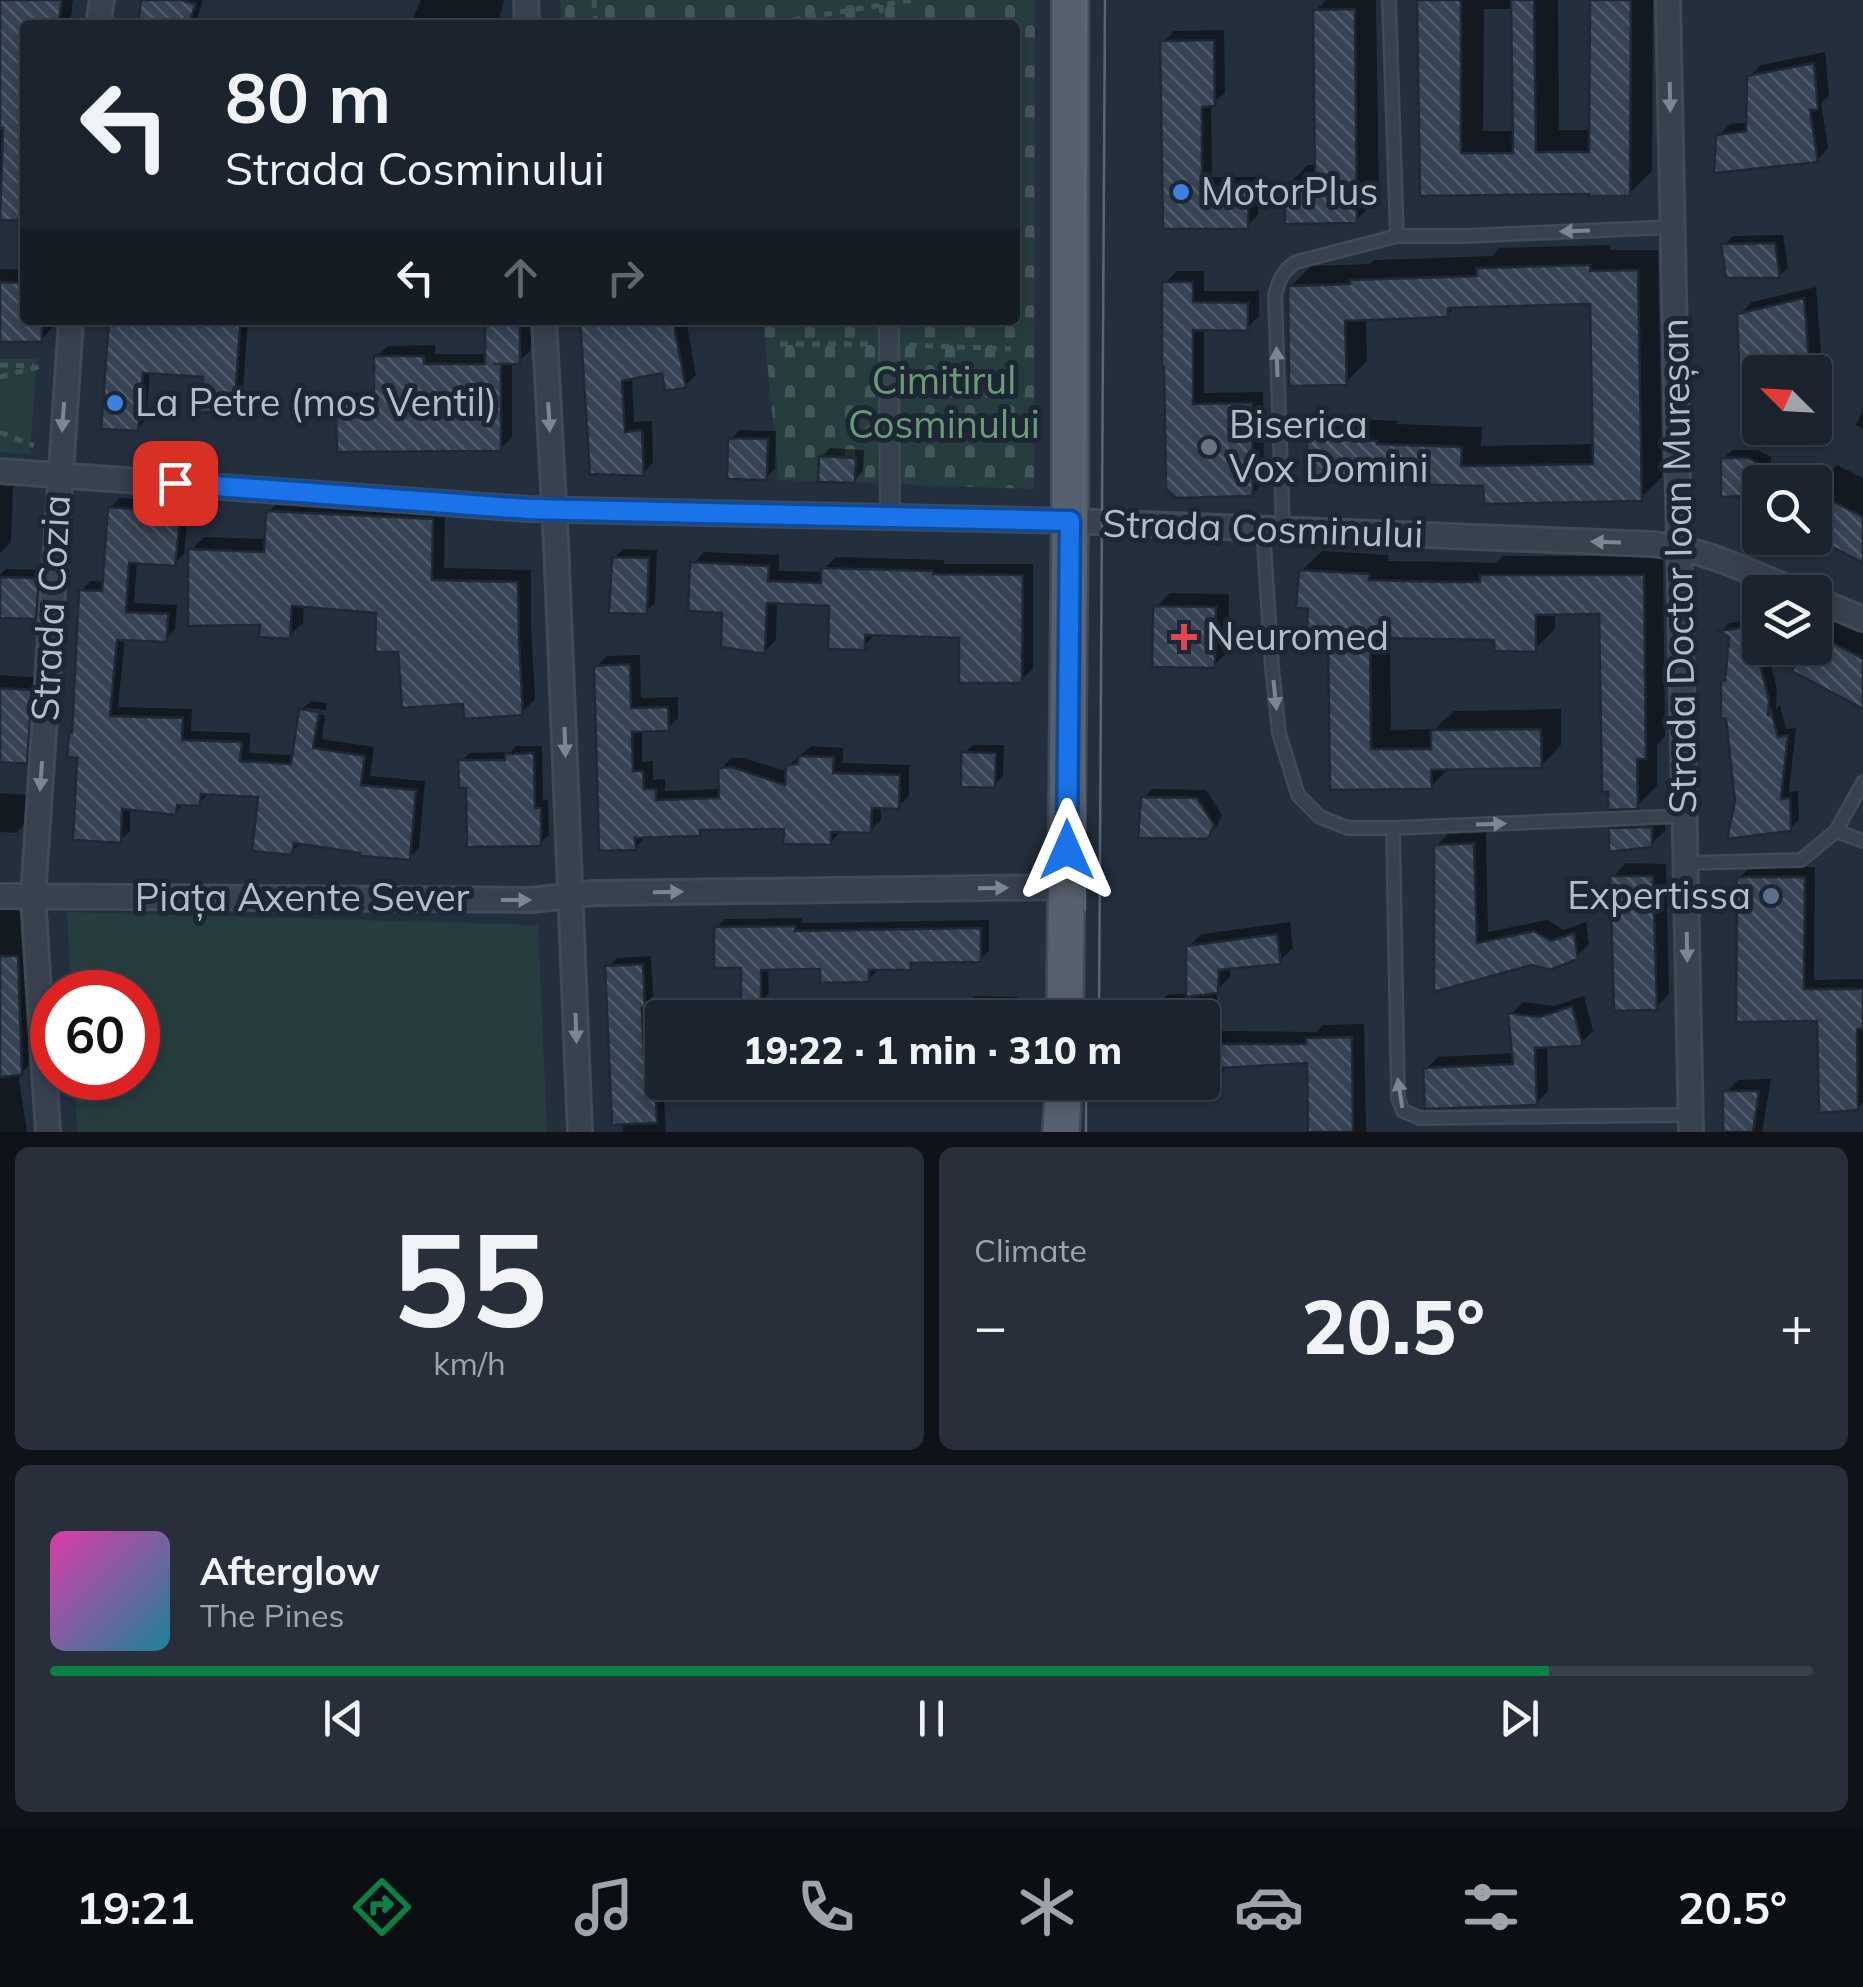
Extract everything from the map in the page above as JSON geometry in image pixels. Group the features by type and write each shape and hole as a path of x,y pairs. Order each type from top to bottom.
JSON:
{"main road":[{"path":"1065,1000 1070,0"},
{"path":"1061,1132 1063,1100"}],"street":[{"name":"Strada Doctor Ioan Mureșan","path":"1668,0 1691,1123"},
{"name":"Strada Cozia","path":"33,897 71,325"},
{"path":"544,325 580,1132"},
{"path":"889,325 890,518"},
{"name":"Strada Cosminului","path":"0,470 554,510 1070,521 1679,546 1757,575"},
{"path":"1832,606 1863,619"},
{"name":"Piața Axente Sever","path":"0,896 532,900 596,893 1067,887"},
{"path":"33,897 48,1132"}],"lane":[{"path":"1389,0 1397,236"},
{"path":"1672,227 1397,236 1296,262 1286,269 1275,295 1272,667 1279,733 1298,794 1320,816 1348,828 1684,816"},
{"path":"1686,863 1802,860 1836,831 1863,782"},
{"path":"1393,828 1398,1098 1403,1111 1420,1118 1691,1123"},
{"path":"1836,831 1863,842"}],"path":[{"path":"791,20 912,0"},
{"path":"881,5 882,20"},
{"path":"0,366 42,366 0,377"},
{"path":"0,432 34,446"},
{"path":"890,438 1016,436"}],"green space":[{"name":"Cimitirul Cosminului","path":"560,0 1035,0 1034,489 779,480 764,325 1020,325 1020,20 561,20"},
{"path":"0,359 37,359 30,454 0,452"},
{"path":"67,912 538,925 547,1132 77,1132 76,1100 160,1100 160,970 70,970"}],"building":[{"path":"0,0 62,0 59,20 20,20 20,221 0,220 3,128 0,129"},
{"path":"141,0 196,4 190,20 139,20"},
{"path":"1417,0 1461,0 1461,153 1513,153 1511,0 1534,0 1536,152 1589,152 1590,0 1631,0 1630,196 1420,196"},
{"path":"1355,9 1357,223 1285,224 1284,186 1315,186 1313,10"},
{"path":"1214,40 1215,106 1202,107 1202,187 1249,187 1248,229 1163,229 1160,41"},
{"path":"1814,63 1818,110 1810,110 1818,162 1714,173 1716,135 1746,131 1747,76"},
{"path":"1775,243 1780,278 1726,278 1721,244"},
{"path":"1590,265 1590,271 1638,270 1642,501 1484,504 1483,486 1306,482 1307,438 1462,447 1461,466 1593,464 1590,304 1448,308 1448,317 1345,321 1347,385 1289,386 1288,286 1477,276 1476,268"},
{"path":"0,282 20,283 20,325 42,325 42,342 0,342"},
{"name":"Biserica Vox Domini","path":"1162,282 1193,282 1193,302 1248,303 1248,331 1193,330 1193,404 1252,403 1253,496 1176,498 1166,489"},
{"path":"1804,298 1809,355 1742,355 1739,364 1737,314"},
{"path":"109,325 240,326 234,414 200,412 203,377 143,373 138,431 101,429"},
{"path":"485,325 520,325 520,364 501,364 501,451 337,452 336,404 374,404 374,356 424,356 424,364 485,364"},
{"path":"580,325 674,325 686,388 665,391 662,373 622,381 625,432 642,430 644,476 590,474"},
{"path":"728,438 768,439 767,480 727,479"},
{"path":"819,456 856,458 855,483 818,482"},
{"path":"1721,458 1748,458 1761,465 1742,465 1742,496 1721,497"},
{"path":"1832,501 1863,517 1863,563 1832,547"},
{"path":"108,507 181,513 175,566 129,563 126,612 168,614 167,642 117,640 110,716 183,718 182,740 242,742 240,761 291,764 299,709 319,712 313,748 365,756 361,785 416,790 410,860 360,856 294,843 292,855 252,851 258,797 201,794 200,806 177,805 176,815 122,809 121,843 73,840 77,758 67,757 69,732 72,733 79,590 102,591"},
{"path":"266,511 433,519 432,580 518,582 523,715 464,719 463,704 402,708 398,652 375,652 376,613 292,606 290,639 259,637 260,625 188,626 188,549 264,552"},
{"path":"612,557 649,558 647,614 609,613"},
{"path":"690,562 769,566 768,581 821,583 821,568 1023,575 1022,683 959,683 959,638 865,635 865,650 828,649 829,606 767,603 765,654 721,647 722,613 688,611"},
{"path":"1299,570 1370,574 1369,580 1445,582 1480,582 1480,575 1644,575 1646,759 1637,759 1638,809 1608,810 1608,792 1602,792 1599,614 1536,615 1536,652 1494,651 1494,640 1370,638 1371,749 1431,749 1431,730 1541,729 1542,768 1431,770 1432,789 1330,790 1328,643 1306,641 1308,609 1296,608"},
{"path":"0,577 39,578 36,619 0,618"},
{"name":"Neuromed","path":"1153,606 1216,607 1215,668 1152,667"},
{"path":"1742,628 1742,665 1760,665 1769,700 1768,716 1771,710 1778,737 1788,735 1781,799 1790,798 1791,831 1727,839 1735,801 1726,719 1721,718 1721,681 1725,681 1729,637 1718,631"},
{"path":"1832,642 1863,659 1863,709 1792,671 1795,665 1832,665"},
{"path":"630,664 631,708 668,707 669,731 632,732 633,771 643,771 644,789 656,789 656,800 719,798 718,768 732,767 785,785 786,765 798,764 798,756 834,757 833,773 900,775 899,809 872,808 871,833 831,832 831,845 783,844 784,829 700,830 700,836 635,838 636,850 599,851 594,666"},
{"path":"0,688 32,690 27,764 0,762"},
{"path":"961,752 996,753 995,788 961,787"},
{"path":"534,753 535,808 541,808 541,846 467,847 466,788 459,788 458,760 505,760 505,754"},
{"path":"1141,797 1197,798 1214,825 1208,839 1138,838"},
{"path":"1652,827 1652,847 1609,852 1609,828"},
{"path":"1474,843 1477,943 1534,931 1551,941 1574,933 1578,959 1550,970 1532,965 1434,992 1434,845"},
{"path":"1610,876 1653,876 1657,1010 1614,1011"},
{"path":"1737,877 1805,877 1804,989 1863,989 1863,1029 1857,1029 1858,1110 1819,1113 1817,1021 1736,1022"},
{"path":"795,926 795,931 981,928 981,962 911,963 911,970 869,970 869,982 820,983 820,969 761,970 761,1000 741,1000 741,968 714,968 714,927"},
{"path":"1277,934 1281,964 1219,970 1218,993 1186,997 1186,946"},
{"path":"0,956 18,956 22,1075 0,1077"},
{"path":"643,964 645,1100 656,1100 657,1123 612,1125 605,966"},
{"path":"1572,1006 1583,1046 1535,1048 1537,1105 1425,1109 1423,1068 1513,1064 1508,1013 1540,1017"},
{"path":"1352,1037 1353,1132 1308,1132 1307,1063 1220,1071 1220,1044 1306,1044 1306,1038"},
{"path":"1723,1091 1759,1091 1753,1132 1723,1132"}],"tram line":[{"path":"1085,910 1086,0"},
{"path":"1099,1000 1105,0"},
{"path":"1086,1100 1086,1132"}],"place":[{"name":"MotorPlus","path":"1181,192"},
{"name":"La Petre (mos Ventil)","path":"115,403"},
{"name":"Biserica Vox Domini","path":"1209,447"},
{"name":"Neuromed","path":"1184,637"},
{"name":"Expertissa","path":"1771,896"}],"route":[{"path":"175,483 596,512 1070,521 1067,850"}]}
